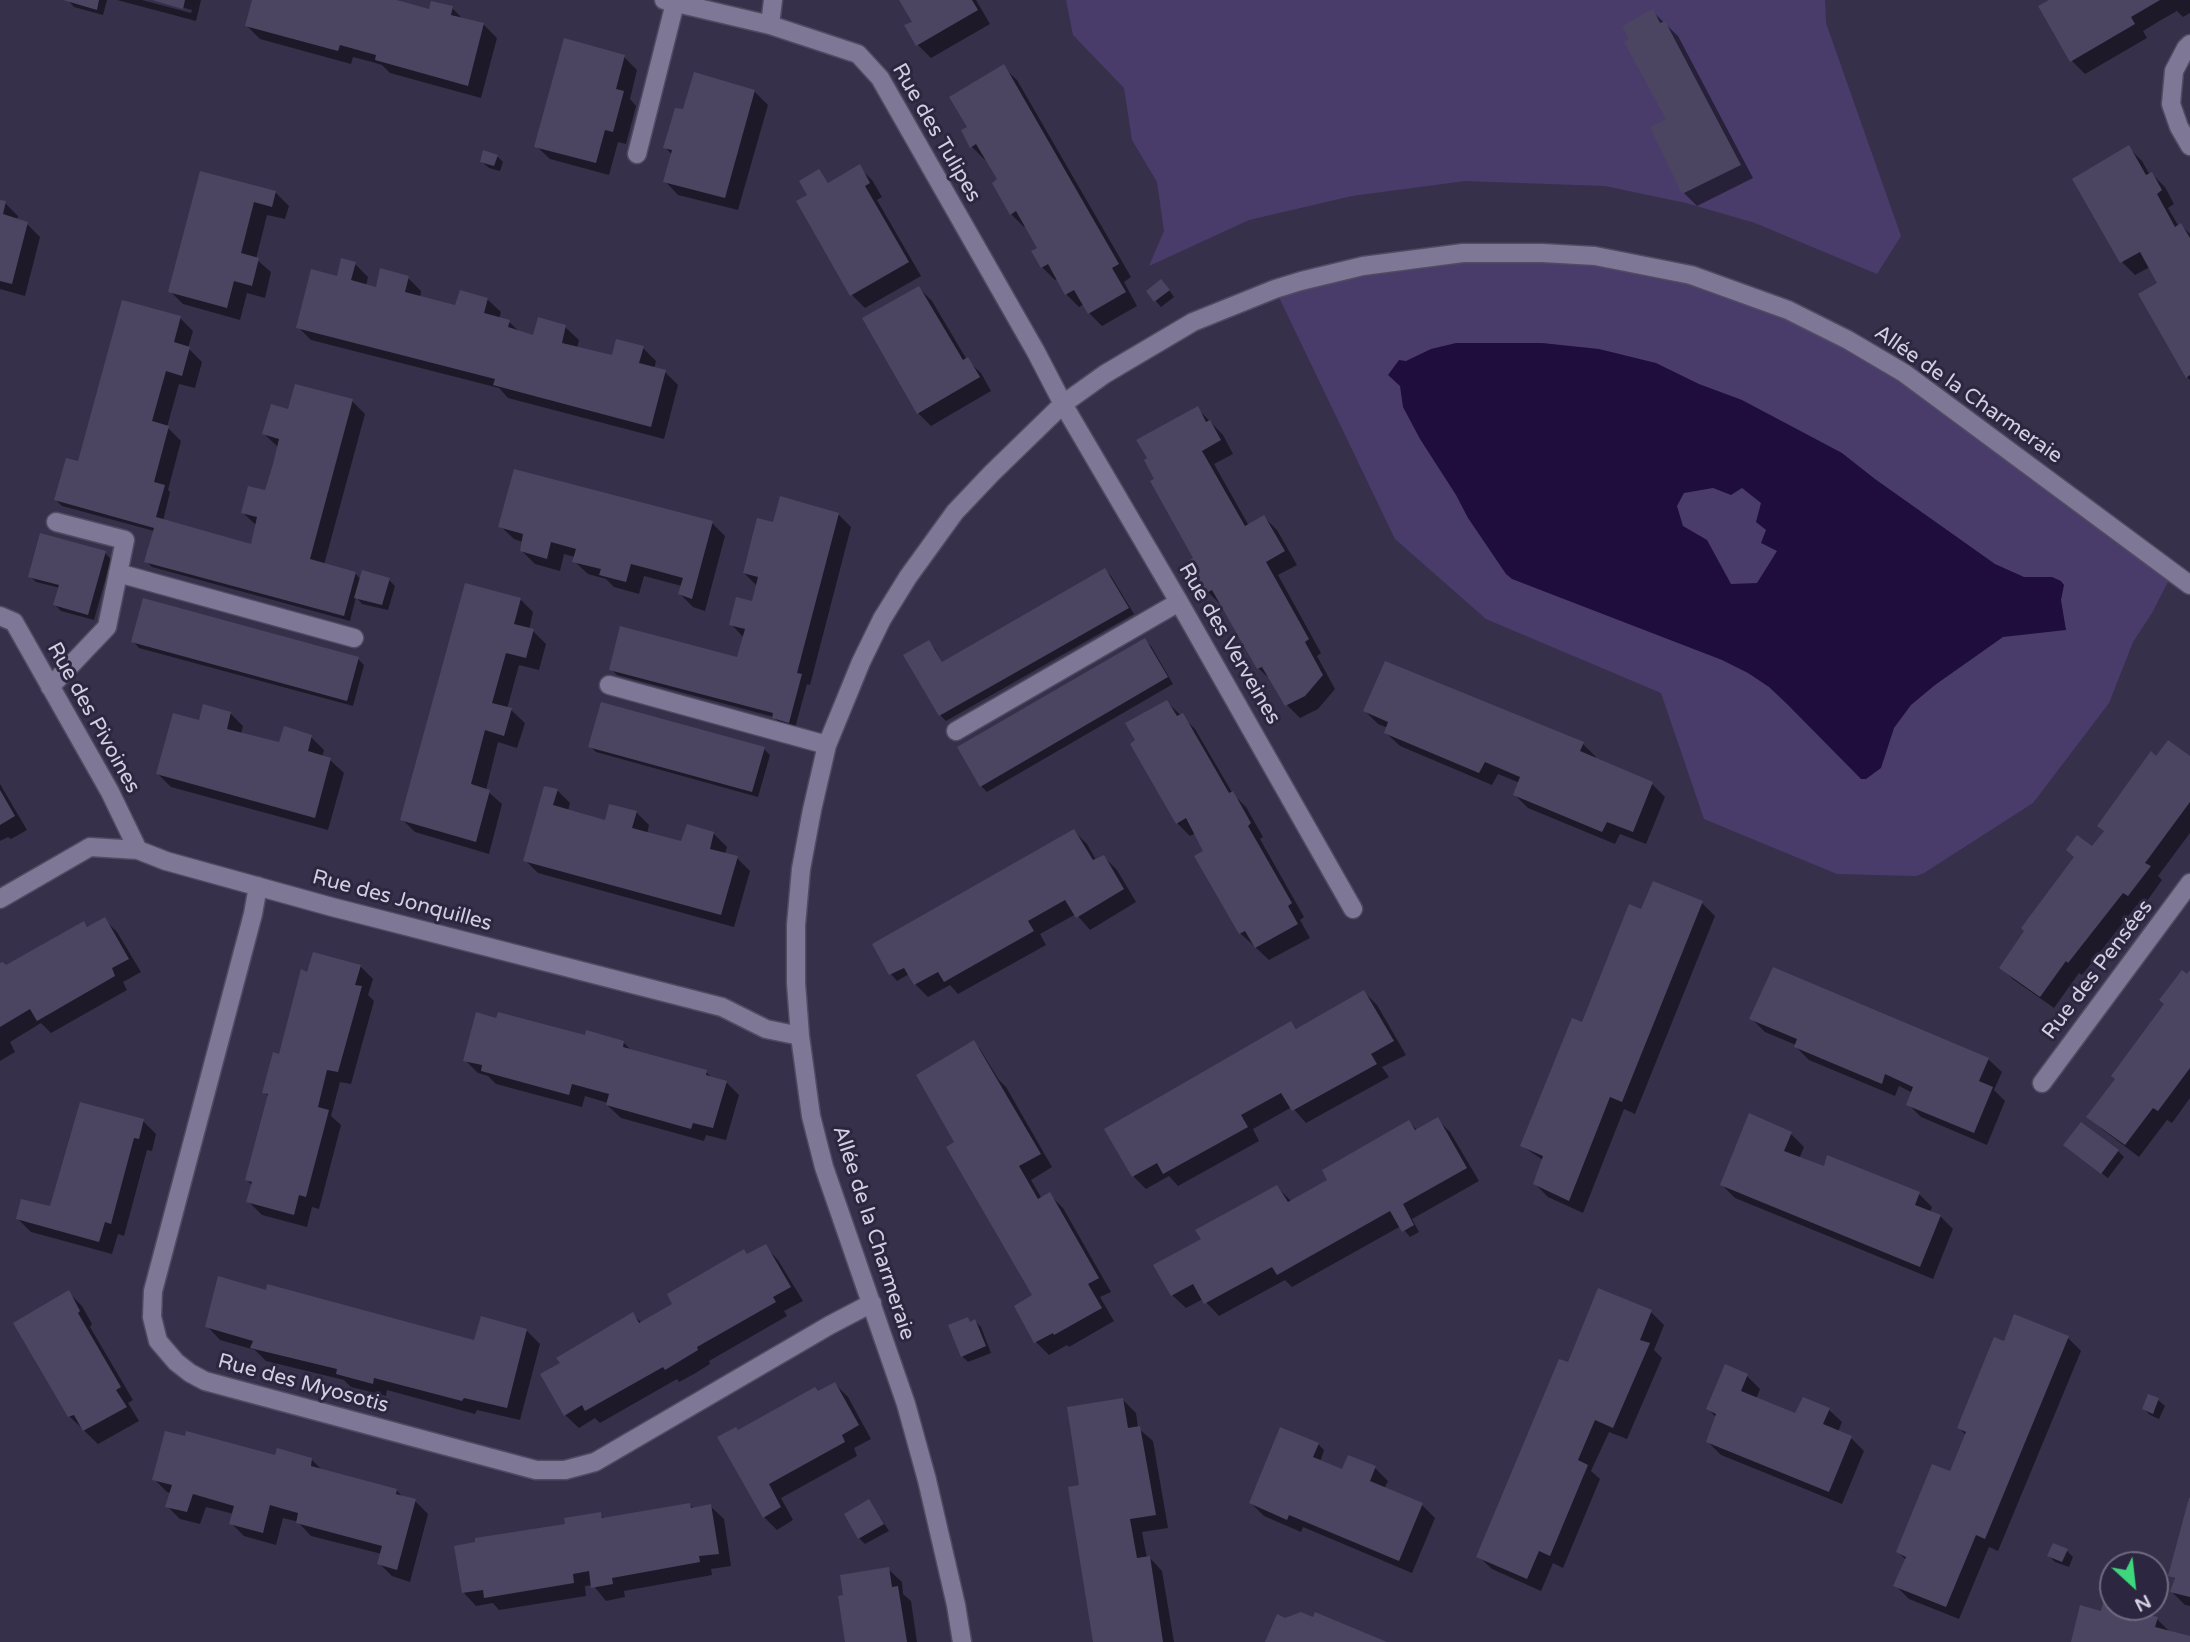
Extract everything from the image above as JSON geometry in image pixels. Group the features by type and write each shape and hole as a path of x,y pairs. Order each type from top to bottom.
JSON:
{"street":[{"path":"770,25 772,0"},
{"name":"Rue des Tulipes","path":"637,154 670,1 770,25 858,54 880,79 1063,404"},
{"path":"2190,44 2174,71 2171,104 2179,127 2190,146"},
{"name":"Allée de la Charmeraie","path":"962,1642 956,1605 906,1404 824,1167 811,1116 800,1036 796,925 800,880 812,810 827,745 856,673 877,630 923,555 955,512 1063,404 1105,374 1193,322 1301,281 1363,266 1463,253 1595,256 1691,275 1788,310 1848,340 1903,373 2190,585"},
{"name":"Rue des Verveines","path":"1063,404 1180,603 1353,909"},
{"path":"50,687 107,626 125,540 56,522"},
{"path":"118,573 354,638"},
{"path":"956,731 1180,603"},
{"name":"Rue des Pivoines","path":"0,616 14,622 110,792 138,850"},
{"path":"609,685 827,745"},
{"name":"Rue des Jonquilles","path":"0,899 90,847 138,850 166,861 258,886 722,1007 766,1029 800,1036"},
{"name":"Rue des Pensées","path":"2042,1083 2190,883"},
{"name":"Rue des Myosotis","path":"258,886 253,914 153,1291 152,1317 158,1341 176,1362 190,1373 205,1381 536,1471 565,1470 595,1462 872,1303"}],"shaded area":[{"path":"1066,0 1825,0 1826,23 1901,236 1877,274 1755,223 1686,203 1605,186 1465,181 1352,196 1249,220 1149,266 1164,231 1157,182 1132,140 1124,88 1073,35"},
{"path":"1463,253 1646,266 1848,340 2173,572 2152,613 2133,642 2109,703 2033,803 1916,876 1837,874 1704,819 1661,693 1486,619 1395,539 1275,289"},
{"path":"1456,343 1542,343 1599,349 1656,363 1699,384 1742,400 1842,453 1995,564 2024,577 2052,577 2061,581 2064,585 2061,600 2066,630 2003,637 1935,685 1911,705 1894,728 1881,768 1866,779 1861,779 1769,687 1748,673 1722,660 1512,579 1506,574 1420,439 1403,407 1400,386 1388,375 1399,360 1406,361 1431,349","holes":["1713,488 1731,495 1742,488 1761,503 1756,522 1766,530 1761,543 1777,551 1757,583 1731,584 1707,540 1683,526 1677,506 1684,493"]}],"building":[{"path":"63,0 99,0 97,10"},
{"path":"152,0 185,0 183,9"},
{"path":"252,0 397,0 429,9 431,1 453,6 451,15 484,23 468,86 375,60 376,55 340,45 338,51 245,26"},
{"path":"899,0 972,0 978,10 916,46 904,25 912,22"},
{"path":"2049,0 2160,0 2131,17 2135,24 2070,62 2038,6"},
{"path":"1653,9 1660,23 1665,21 1741,165 1682,194 1650,127 1666,119 1624,42 1629,39 1622,26"},
{"path":"564,38 625,55 616,89 624,91 613,132 605,130 596,163 534,147"},
{"path":"1004,64 1119,264 1112,268 1126,292 1088,314 1074,290 1065,295 1048,264 1041,268 1031,251 1037,248 1016,211 1010,215 992,183 997,179 976,144 970,148 961,130 967,127 949,97"},
{"path":"694,72 755,90 725,198 663,182 672,150 663,148 675,108 683,109"},
{"path":"2129,145 2146,175 2152,172 2162,190 2157,194 2175,227 2181,223 2190,238 2190,375 2186,378 2138,294 2157,283 2140,252 2120,263 2072,179"},
{"path":"483,150 498,155 494,166 480,162"},
{"path":"860,164 870,183 865,186 909,262 850,296 796,201 807,195 799,181 819,169 828,183"},
{"path":"200,171 276,191 272,207 254,202 241,253 259,258 252,286 234,281 227,308 168,292"},
{"path":"0,200 6,201 3,214 28,222 12,284 0,281"},
{"path":"341,258 356,262 351,280 376,287 380,268 409,276 405,292 455,305 460,290 488,298 484,313 510,320 508,327 533,335 538,317 566,325 562,343 612,355 616,339 644,346 639,363 666,370 651,427 493,385 495,379 296,328 311,269 337,276"},
{"path":"1161,279 1170,290 1154,302 1146,291"},
{"path":"919,286 963,360 968,357 980,377 917,414 862,318"},
{"path":"122,300 181,316 174,342 190,347 182,376 166,371 152,421 169,426 154,482 165,485 156,517 251,544 257,517 241,513 248,486 265,490 273,464 279,439 262,434 271,404 288,409 295,384 353,399 310,559 356,572 344,616 144,562 154,528 54,500 66,458 78,461"},
{"path":"1198,406 1206,422 1210,420 1221,440 1202,451 1245,526 1264,515 1285,551 1266,562 1309,639 1305,642 1323,675 1305,696 1285,706 1262,667 1257,669 1212,590 1206,593 1188,561 1193,558 1150,481 1154,479 1144,460 1147,458 1136,440"},
{"path":"514,469 713,521 692,599 678,594 683,578 631,564 626,582 599,575 601,569 572,562 576,549 551,542 547,559 520,551 523,534 498,527"},
{"path":"780,496 839,513 797,673 802,674 789,723 772,718 773,713 609,670 620,626 737,657 745,629 729,625 736,597 752,601 758,577 743,573 757,518 773,522"},
{"path":"40,533 106,551 88,615 53,605 59,585 28,577"},
{"path":"1105,568 1129,608 939,716 903,655 929,640 942,662"},
{"path":"362,570 390,578 382,605 354,598"},
{"path":"465,583 521,598 514,624 534,629 526,658 506,653 492,703 512,708 504,736 485,730 471,784 490,790 476,842 400,820"},
{"path":"143,598 359,657 347,701 131,642"},
{"path":"1145,638 1168,677 980,787 957,747"},
{"path":"1385,661 1584,742 1580,751 1653,782 1633,832 1607,822 1602,832 1513,795 1520,777 1485,762 1479,773 1384,733 1388,722 1363,711"},
{"path":"1167,700 1177,716 1183,713 1229,793 1233,791 1251,823 1248,826 1292,903 1288,906 1298,924 1255,948 1245,931 1239,934 1194,856 1203,851 1186,818 1176,824 1130,744 1135,740 1125,723"},
{"path":"601,702 765,747 752,792 588,747"},
{"path":"203,704 231,712 227,729 279,742 284,726 312,735 308,751 331,758 315,818 156,774 173,713 199,720"},
{"path":"2168,740 2190,756 2190,802 2145,863 2151,866 2128,896 2123,893 2068,963 2066,961 2040,997 1999,968 2024,931 2021,928 2074,857 2066,850 2077,835 2092,846 2104,831 2097,826 2151,751 2156,756"},
{"path":"544,786 558,789 553,805 605,820 609,804 637,811 632,828 681,841 687,824 714,832 710,849 738,856 721,915 523,861"},
{"path":"0,790 15,816 0,825"},
{"path":"1074,829 1093,860 1104,855 1124,889 1076,918 1065,900 1028,921 1034,931 944,982 938,972 914,985 904,968 889,975 872,944"},
{"path":"1653,881 1703,901 1622,1102 1610,1097 1569,1201 1533,1184 1543,1156 1520,1146 1572,1018 1582,1022 1629,904 1641,909"},
{"path":"105,917 129,959 112,968 115,976 37,1021 30,1009 0,1027 0,963 6,965 84,921 87,927"},
{"path":"313,952 361,965 355,985 362,986 338,1072 327,1070 318,1107 329,1110 306,1197 299,1195 294,1215 246,1202 252,1182 245,1180 268,1094 262,1093 273,1052 279,1054 301,969 307,972"},
{"path":"1773,967 1989,1058 1979,1081 1993,1087 1974,1133 1906,1105 1913,1087 1885,1074 1882,1084 1794,1047 1797,1039 1749,1019"},
{"path":"2182,970 2187,974 2190,970 2190,1068 2158,1111 2153,1108 2125,1145 2086,1117 2115,1079 2111,1076 2164,1004 2159,1000"},
{"path":"1364,990 1394,1041 1371,1054 1377,1064 1292,1111 1281,1093 1241,1115 1248,1127 1163,1174 1157,1163 1132,1177 1104,1129 1291,1021 1296,1029"},
{"path":"476,1012 496,1018 498,1012 585,1035 586,1030 624,1041 623,1047 707,1070 706,1075 727,1081 713,1128 693,1123 691,1129 606,1105 609,1094 572,1084 569,1095 481,1071 482,1065 463,1061"},
{"path":"974,1040 1041,1154 1019,1166 1038,1199 1050,1192 1099,1278 1088,1284 1102,1308 1034,1343 1014,1306 1032,1295 946,1147 954,1142 916,1075"},
{"path":"80,1102 144,1119 139,1139 134,1138 111,1224 105,1222 99,1242 16,1219 21,1199 50,1206"},
{"path":"1749,1113 1792,1132 1784,1151 1824,1166 1827,1155 1920,1192 1915,1205 1941,1215 1920,1267 1720,1185"},
{"path":"1438,1117 1467,1168 1403,1204 1414,1225 1402,1232 1390,1211 1277,1275 1272,1267 1204,1304 1193,1284 1171,1296 1153,1265 1201,1239 1195,1230 1277,1185 1288,1202 1327,1180 1322,1170 1409,1120 1415,1130"},
{"path":"2081,1122 2119,1150 2101,1174 2063,1145"},
{"path":"766,1244 791,1287 773,1297 776,1302 697,1347 698,1350 665,1370 663,1367 585,1411 582,1405 564,1416 540,1374 560,1363 556,1358 633,1312 639,1323 672,1304 667,1294 744,1249 747,1254"},
{"path":"218,1276 266,1290 267,1284 474,1340 481,1316 527,1329 507,1408 464,1398 462,1401 374,1378 373,1384 336,1374 337,1369 250,1348 253,1341 205,1327"},
{"path":"1598,1288 1652,1310 1640,1340 1650,1343 1613,1428 1595,1420 1578,1460 1588,1465 1550,1556 1539,1551 1527,1579 1476,1557 1559,1359 1568,1362"},
{"path":"69,1290 80,1311 78,1313 121,1387 116,1390 127,1407 83,1431 74,1415 68,1417 13,1323"},
{"path":"2014,1314 2069,1336 1985,1539 1976,1535 1946,1607 1893,1586 1906,1557 1896,1552 1932,1464 1950,1471 1966,1432 1957,1428 1994,1337 2004,1341"},
{"path":"968,1317 970,1322 975,1319 986,1346 961,1357 948,1325"},
{"path":"1725,1364 1748,1374 1741,1391 1795,1413 1803,1397 1830,1408 1823,1424 1852,1436 1829,1492 1706,1442 1716,1414 1706,1409"},
{"path":"835,1382 859,1425 842,1435 845,1442 769,1484 781,1507 763,1518 717,1437 736,1427 738,1430 815,1387 818,1391"},
{"path":"2148,1394 2159,1398 2153,1414 2142,1409"},
{"path":"1123,1398 1128,1428 1140,1426 1156,1515 1130,1519 1137,1558 1150,1556 1163,1642 1093,1642 1068,1487 1079,1485 1067,1407"},
{"path":"1280,1427 1319,1443 1313,1457 1342,1469 1348,1455 1376,1466 1370,1481 1423,1503 1399,1561 1289,1515 1287,1520 1249,1503"},
{"path":"165,1431 185,1436 186,1431 275,1455 277,1448 312,1458 311,1466 397,1489 396,1494 416,1499 397,1570 377,1564 382,1546 296,1523 298,1513 270,1505 263,1533 229,1524 234,1506 193,1494 187,1512 165,1507 172,1485 152,1480"},
{"path":"2190,1498 2190,1597 2170,1592 2175,1578 2169,1576"},
{"path":"869,1499 884,1524 858,1539 844,1514"},
{"path":"690,1503 691,1508 711,1504 719,1554 699,1556 700,1562 612,1578 613,1584 591,1588 589,1571 573,1574 574,1583 484,1598 483,1590 462,1593 454,1546 475,1542 475,1538 565,1524 564,1518 601,1512 602,1518"},
{"path":"2053,1543 2068,1549 2062,1562 2047,1556"},
{"path":"889,1567 892,1587 898,1586 907,1642 845,1642 838,1596 843,1595 840,1575"},
{"path":"2080,1605 2099,1610 2099,1621 2157,1621 2155,1627 2190,1636 2190,1642 2071,1642"},
{"path":"1301,1612 1313,1617 1315,1612 1387,1642 1265,1642 1277,1614 1285,1618"}]}
